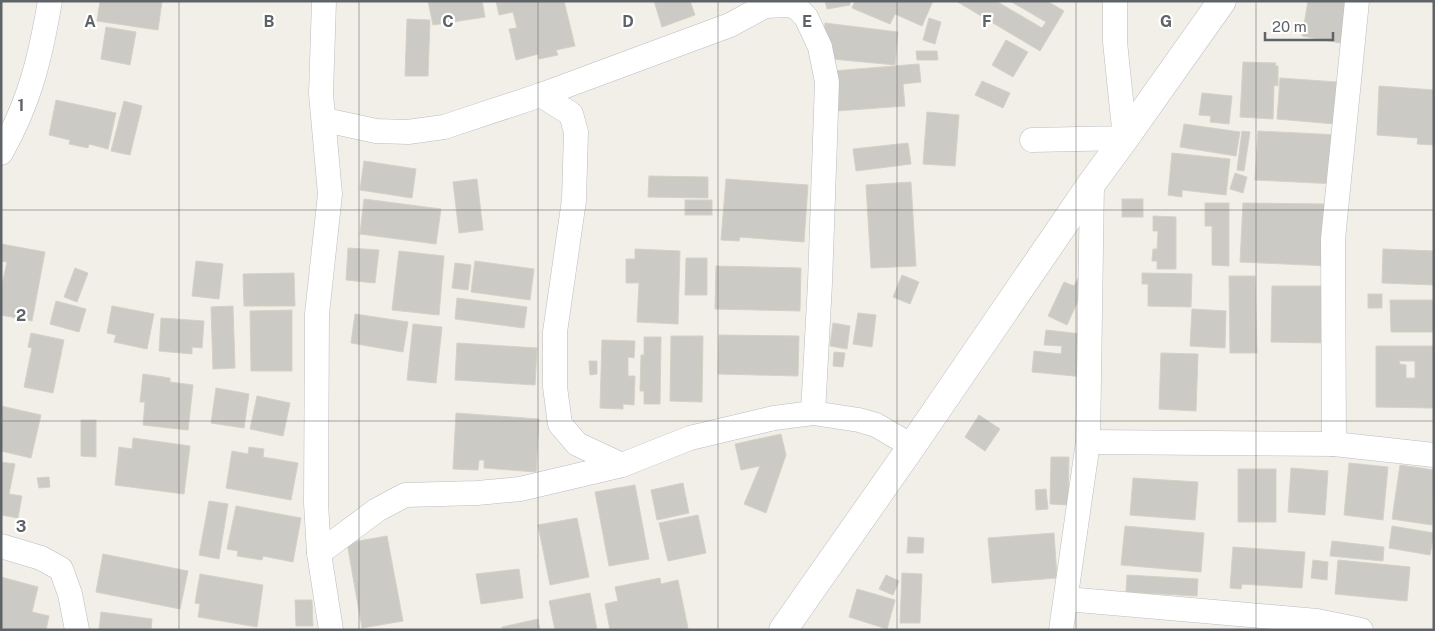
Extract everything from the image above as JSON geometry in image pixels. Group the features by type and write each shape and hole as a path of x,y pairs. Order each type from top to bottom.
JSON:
{"street":[{"path":"1,153 16,127 28,95 41,54 50,1"},
{"path":"324,1 321,94 330,194 317,314 316,503 319,554 331,630"},
{"path":"1115,1 1115,42 1125,138"},
{"path":"784,630 1092,183 1222,1"},
{"path":"1334,444 1333,239 1357,1"},
{"path":"324,120 376,131 408,132 444,127 541,95 730,25 765,6 790,3 806,16 820,47 828,82 821,265 812,413"},
{"path":"541,95 571,114 576,132 574,200 554,332 555,387 560,424 577,444 622,465"},
{"path":"1032,140 1125,138"},
{"path":"1061,630 1088,442 1092,183"},
{"path":"319,554 377,510 405,495 477,493 520,489 622,465 690,438 774,418 812,413 859,420 876,425 912,446"},
{"path":"1088,442 1334,444 1434,455"},
{"path":"1,546 41,558 61,569 70,594 77,630"},
{"path":"1066,599 1317,621 1361,630"}],"building":[{"path":"100,1 162,1 158,30 97,21"},
{"path":"428,1 482,1 485,17 433,25"},
{"path":"496,1 564,1 575,46 556,50 558,55 539,59 538,54 516,60 509,29 517,28 513,12 499,15"},
{"path":"654,1 690,1 695,15 662,27"},
{"path":"825,1 850,1 850,5 827,9"},
{"path":"855,1 933,1 922,26 895,14 890,24 852,8"},
{"path":"956,1 996,1 1042,28 1046,22 1010,1 1047,1 1064,11 1040,51"},
{"path":"1308,1 1354,1 1346,44 1302,36"},
{"path":"929,18 941,22 935,44 923,40"},
{"path":"407,19 430,20 428,76 405,76"},
{"path":"825,23 898,32 895,65 822,58"},
{"path":"106,27 136,32 130,65 101,59"},
{"path":"1006,40 1028,52 1013,77 992,65"},
{"path":"916,51 937,51 938,60 917,60"},
{"path":"1243,62 1276,63 1275,66 1278,66 1278,86 1274,85 1273,119 1240,117"},
{"path":"919,64 921,82 903,84 905,106 836,111 833,71"},
{"path":"1280,78 1337,82 1335,124 1277,119"},
{"path":"982,81 1010,93 1003,108 975,95"},
{"path":"1379,86 1434,90 1434,145 1417,144 1418,138 1377,135"},
{"path":"1202,93 1232,96 1229,124 1210,122 1211,116 1199,115"},
{"path":"56,100 116,113 108,149 89,144 88,148 69,144 70,140 49,135"},
{"path":"124,101 142,106 130,155 111,151"},
{"path":"927,112 959,115 955,166 923,164"},
{"path":"1184,124 1240,132 1236,156 1180,147"},
{"path":"1242,131 1250,132 1244,171 1237,170"},
{"path":"1258,131 1339,135 1337,184 1255,180"},
{"path":"908,143 911,164 856,171 853,149"},
{"path":"1172,153 1230,159 1226,195 1182,190 1182,197 1168,195"},
{"path":"364,161 416,169 412,198 360,190"},
{"path":"1235,173 1247,177 1243,193 1230,189"},
{"path":"649,176 708,177 708,198 648,197"},
{"path":"477,179 483,230 459,233 453,182"},
{"path":"726,179 808,185 804,242 740,237 739,241 721,240"},
{"path":"911,182 916,266 871,268 866,185"},
{"path":"364,199 441,209 436,244 360,234"},
{"path":"1122,199 1143,199 1143,217 1122,217"},
{"path":"685,200 712,200 712,215 685,215"},
{"path":"1205,203 1229,203 1229,266 1212,265 1212,226 1205,226"},
{"path":"1243,203 1328,204 1329,266 1240,262"},
{"path":"1153,216 1176,217 1176,269 1157,269 1157,261 1152,261 1153,249 1157,249 1158,231 1153,231"},
{"path":"1,244 45,252 32,321 1,315 1,289 7,262 1,261"},
{"path":"348,248 379,250 375,283 346,280"},
{"path":"635,249 680,251 678,324 637,322 639,283 626,283 626,259 635,259"},
{"path":"1383,249 1434,251 1434,285 1382,283"},
{"path":"399,251 444,256 439,315 392,310"},
{"path":"686,258 707,258 707,295 685,295"},
{"path":"196,261 223,264 219,299 192,296"},
{"path":"475,261 534,269 530,300 471,292"},
{"path":"455,263 471,265 468,290 452,288"},
{"path":"716,266 801,268 800,311 715,309"},
{"path":"75,268 88,273 77,302 64,297"},
{"path":"294,273 295,306 244,306 243,274"},
{"path":"1142,273 1192,274 1191,307 1148,306 1148,284 1142,284"},
{"path":"902,275 919,282 910,304 893,297"},
{"path":"1229,276 1255,276 1257,353 1230,353"},
{"path":"1078,278 1087,281 1067,325 1048,316 1064,282 1074,286"},
{"path":"1272,286 1327,286 1327,343 1271,342"},
{"path":"1368,294 1382,294 1382,308 1368,308"},
{"path":"457,298 527,307 524,328 455,319"},
{"path":"1390,300 1434,300 1434,332 1391,332"},
{"path":"56,301 86,309 79,332 50,324"},
{"path":"112,306 154,314 147,349 114,342 116,335 107,333"},
{"path":"233,306 235,368 213,369 211,307"},
{"path":"1192,309 1226,311 1225,348 1190,346"},
{"path":"292,310 292,371 251,371 250,311"},
{"path":"858,313 876,315 872,347 853,344"},
{"path":"355,314 408,322 403,352 351,343"},
{"path":"161,318 204,321 202,348 192,347 192,354 159,351"},
{"path":"833,323 850,326 847,349 830,346"},
{"path":"413,324 442,327 436,383 407,380"},
{"path":"1046,330 1090,335 1085,377 1032,372 1034,351 1061,354 1062,346 1044,345"},
{"path":"31,333 64,340 53,393 24,387 32,348 28,347"},
{"path":"719,335 799,336 798,376 718,374"},
{"path":"671,336 703,336 702,402 670,401"},
{"path":"644,337 661,337 660,404 644,404 644,391 640,391 641,355 644,355"},
{"path":"602,340 635,341 634,358 628,357 628,376 635,376 634,405 623,404 623,409 600,408"},
{"path":"457,343 537,348 535,385 455,380"},
{"path":"1376,346 1434,346 1433,408 1376,407","holes":["1399,361 1415,361 1415,378 1406,378 1406,365 1400,364"]},
{"path":"834,352 845,353 843,367 833,366"},
{"path":"1161,353 1198,354 1196,411 1159,409"},
{"path":"589,361 597,361 597,374 590,375"},
{"path":"143,374 170,378 170,382 193,385 188,430 143,425 145,402 140,402"},
{"path":"216,388 249,394 244,428 211,423"},
{"path":"257,396 290,403 283,436 250,429"},
{"path":"1,406 41,415 31,458 1,451"},
{"path":"456,413 539,419 536,472 484,468 484,460 479,460 478,470 453,469"},
{"path":"979,415 1000,429 985,451 965,437"},
{"path":"81,420 96,420 96,457 81,456"},
{"path":"781,434 786,455 766,513 744,504 760,466 741,470 735,444"},
{"path":"133,438 190,446 184,494 115,485 119,447 132,449"},
{"path":"249,447 264,449 263,457 298,463 291,500 226,488 232,451 248,454"},
{"path":"1051,457 1069,457 1068,505 1050,504"},
{"path":"1,462 15,464 9,494 22,496 18,518 1,515"},
{"path":"1349,463 1388,467 1383,520 1344,515"},
{"path":"1400,465 1434,470 1432,525 1392,519"},
{"path":"1291,468 1328,471 1325,515 1288,512"},
{"path":"1238,469 1276,469 1276,522 1238,522"},
{"path":"49,477 50,487 39,488 37,478"},
{"path":"1133,478 1198,482 1195,520 1130,515"},
{"path":"683,483 689,513 657,520 651,490"},
{"path":"635,485 649,559 609,566 595,492"},
{"path":"1046,489 1048,509 1036,510 1035,490"},
{"path":"209,501 228,504 219,559 199,555"},
{"path":"236,506 301,518 293,562 263,556 262,560 237,556 238,551 227,549"},
{"path":"698,515 706,553 668,561 659,523"},
{"path":"577,518 589,577 550,585 538,525"},
{"path":"1125,526 1204,533 1201,572 1121,565"},
{"path":"1392,526 1434,533 1430,555 1389,548"},
{"path":"1054,533 1057,578 992,583 988,538"},
{"path":"387,536 403,621 362,628 347,543"},
{"path":"908,537 924,538 923,553 907,553"},
{"path":"1332,541 1384,547 1383,561 1330,556"},
{"path":"1233,547 1305,552 1302,588 1242,584 1241,589 1230,588"},
{"path":"103,554 188,571 180,609 96,592"},
{"path":"1313,560 1328,562 1327,580 1311,578"},
{"path":"1338,560 1410,567 1407,601 1335,594"},
{"path":"519,569 523,598 481,604 476,574"},
{"path":"902,573 922,574 920,623 900,623"},
{"path":"200,574 263,585 257,627 198,617 200,604 195,603"},
{"path":"886,575 899,581 893,595 879,589"},
{"path":"1127,575 1198,579 1197,596 1126,592"},
{"path":"1,577 38,587 32,612 49,616 46,630 1,630"},
{"path":"660,578 661,584 678,580 688,628 680,630 610,630 605,604 618,601 615,587"},
{"path":"857,589 895,600 887,629 849,617"},
{"path":"590,593 597,630 555,630 549,601"},
{"path":"295,600 312,600 313,626 296,626"},
{"path":"101,612 152,619 151,630 99,630"},
{"path":"538,619 540,630 502,630 502,627"}]}
